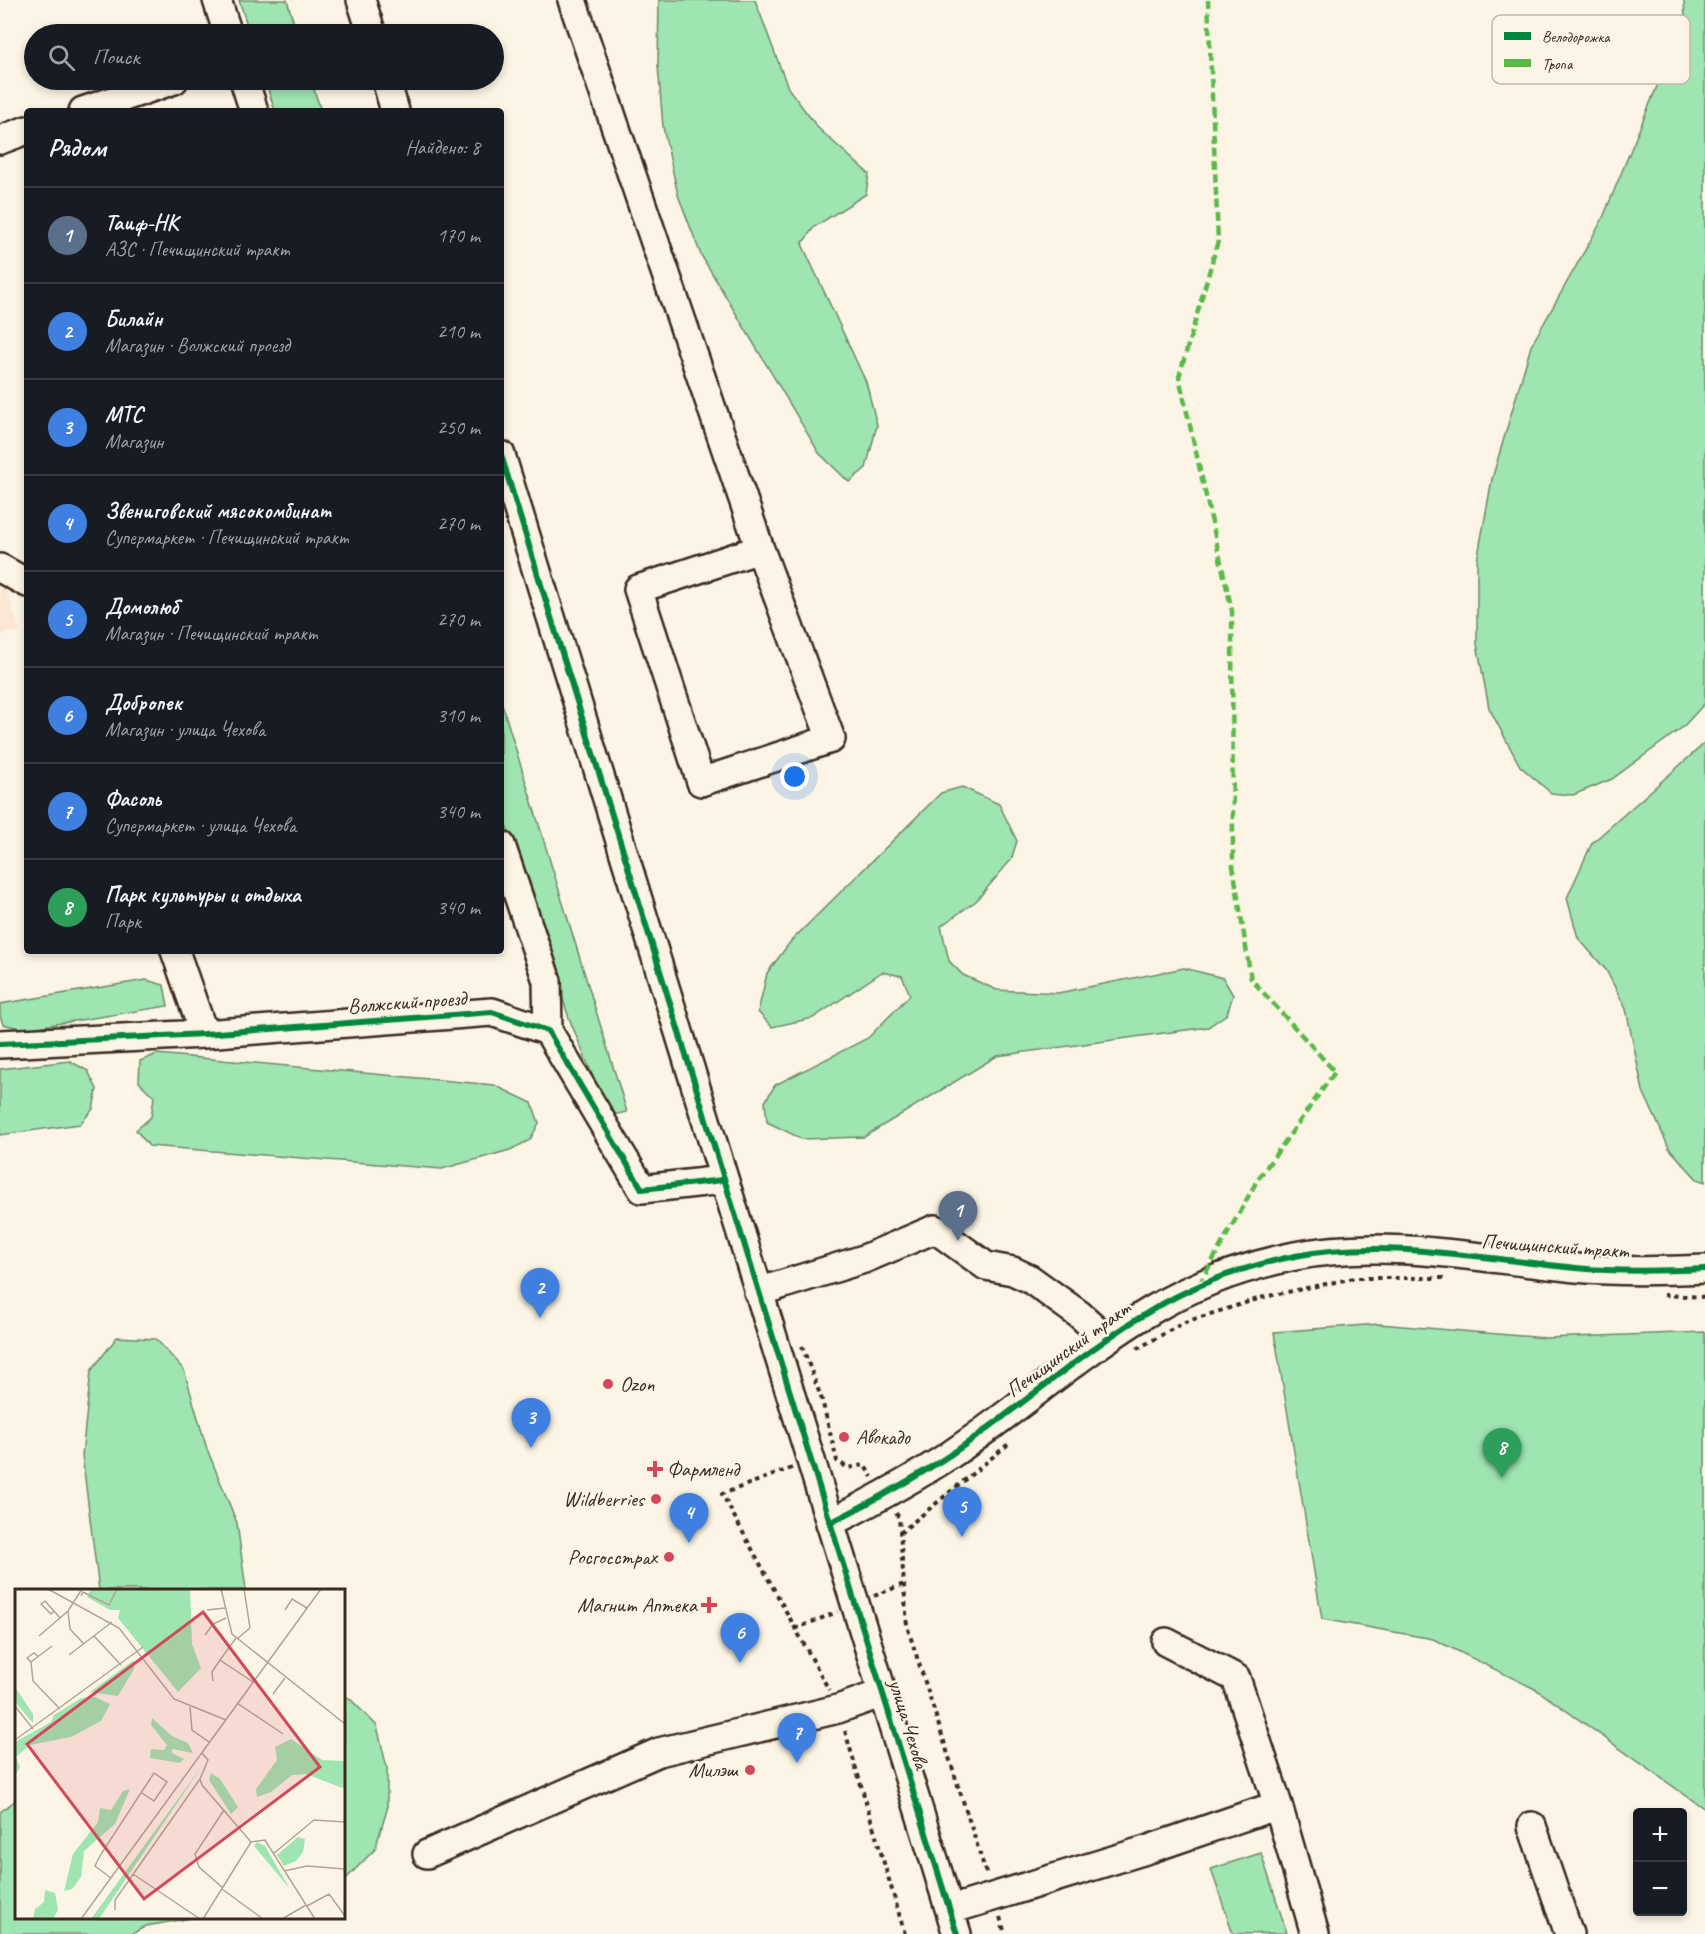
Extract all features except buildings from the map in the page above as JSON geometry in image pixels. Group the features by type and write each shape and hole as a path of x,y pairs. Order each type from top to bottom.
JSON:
{"street":[{"path":"217,0 225,24"},
{"path":"362,0 369,24"},
{"path":"572,0 760,549 831,739 701,782 638,590 760,549"},
{"path":"92,108 145,90"},
{"path":"247,90 253,108"},
{"path":"389,90 395,108"},
{"path":"0,140 24,131"},
{"name":"улица Чехова","path":"504,465 758,1292 823,1457 830,1523 953,1922"},
{"path":"0,568 24,581"},
{"path":"504,855 547,981 548,1031 642,1189 723,1180"},
{"path":"176,954 204,1034"},
{"name":"Волжский проезд","path":"0,1044 204,1034 492,1012 548,1031"},
{"path":"758,1292 864,1259 935,1229 986,1266 1013,1271 1030,1279 1118,1346"},
{"name":"Печищинский тракт","path":"830,1523 885,1495 1118,1346 1153,1309 1197,1287 1244,1270 1306,1255 1358,1249 1405,1251 1580,1268 1705,1269"},
{"path":"1166,1642 1236,1678 1278,1805 1315,1934"},
{"path":"427,1854 659,1752 838,1709 883,1693"},
{"path":"953,1922 994,1897 1149,1849 1278,1805"},
{"path":"1532,1827 1569,1934"}],"path":[{"path":"1118,1346 1264,1297 1354,1278 1453,1278"},
{"path":"1659,1295 1705,1297"},
{"path":"801,1344 822,1400 823,1457"},
{"path":"900,1533 1019,1436"},
{"path":"905,1934 838,1709 722,1494 823,1457 837,1461 848,1468 864,1465 899,1518 907,1626 1005,1934"}],"shaded area":[{"path":"0,585 5,586 20,631 0,635"}],"green space":[{"path":"239,0 287,0 294,24 247,24"},
{"path":"659,0 755,0 788,88 818,128 869,174 866,194 814,227 802,244 866,382 877,425 866,468 849,482 819,453 701,255 678,195 663,127 658,65"},
{"path":"1684,0 1705,0 1705,703 1683,727 1612,779 1573,795 1551,793 1520,766 1489,708 1477,644 1477,561 1492,479 1531,346 1602,220 1658,84 1690,84 1690,15 1685,15"},
{"path":"268,90 314,90 320,108 274,108"},
{"path":"504,711 627,1112 609,1116 569,1018 504,818"},
{"path":"1705,743 1705,1182 1697,1179 1669,1148 1643,1091 1626,1009 1606,970 1578,938 1567,898 1592,843"},
{"path":"962,787 999,804 1017,841 1011,860 976,901 941,926 949,961 963,975 997,990 1058,993 1184,968 1223,978 1233,995 1227,1014 1208,1027 997,1056 864,1137 802,1139 767,1122 765,1102 775,1085 868,1038 910,995 902,976 882,972 813,1018 772,1027 758,1012 767,973 791,941 941,793"},
{"path":"146,980 164,985 168,1006 24,1029 3,1024 0,1016 0,1004"},
{"path":"157,1054 494,1085 532,1103 539,1123 530,1140 510,1150 442,1169 149,1146 136,1130 151,1117 154,1097 139,1082 140,1061"},
{"path":"70,1061 88,1071 97,1089 93,1109 80,1124 0,1135 0,1069"},
{"path":"1379,1324 1546,1338 1705,1332 1705,1809 1537,1690 1433,1639 1322,1619 1274,1332"},
{"path":"117,1337 156,1339 184,1370 207,1449 237,1523 246,1589 99,1589 82,1455 91,1371"},
{"path":"345,1696 377,1726 387,1768 387,1810 375,1849 345,1880"},
{"path":"15,1801 15,1919 186,1919 146,1926 132,1934 0,1934 0,1812"},
{"path":"1261,1853 1287,1933 1233,1934 1211,1869"}],"marked path":[{"path":"1199,1285 1258,1179 1335,1072 1251,979 1233,866 1232,611 1179,377 1218,241 1208,0"}],"cycle path":[{"path":"504,465 957,1934"},
{"path":"0,1044 204,1034 492,1012 548,1031 642,1189 723,1180"},
{"path":"830,1523 950,1455 1100,1344 1152,1310 1203,1284 1258,1265 1295,1256 1364,1249 1435,1252 1592,1269 1640,1271 1705,1269"}],"place":[{"name":"Таиф-НК","path":"958,1241"},
{"name":"Билайн","path":"540,1318"},
{"name":"Ozon","path":"608,1384"},
{"name":"Авокадо","path":"844,1437"},
{"name":"МТС","path":"531,1448"},
{"name":"Фармленд","path":"655,1469"},
{"name":"Парк культуры и отдыха","path":"1502,1478"},
{"name":"Wildberries","path":"656,1499"},
{"name":"Домолюб","path":"962,1537"},
{"name":"Звениговский мясокомбинат","path":"689,1543"},
{"name":"Росгосстрах","path":"669,1557"},
{"name":"Магнит Аптека","path":"709,1605"},
{"name":"Добропек","path":"740,1663"},
{"name":"Фасоль","path":"797,1763"},
{"name":"Милэш","path":"750,1770"}]}
